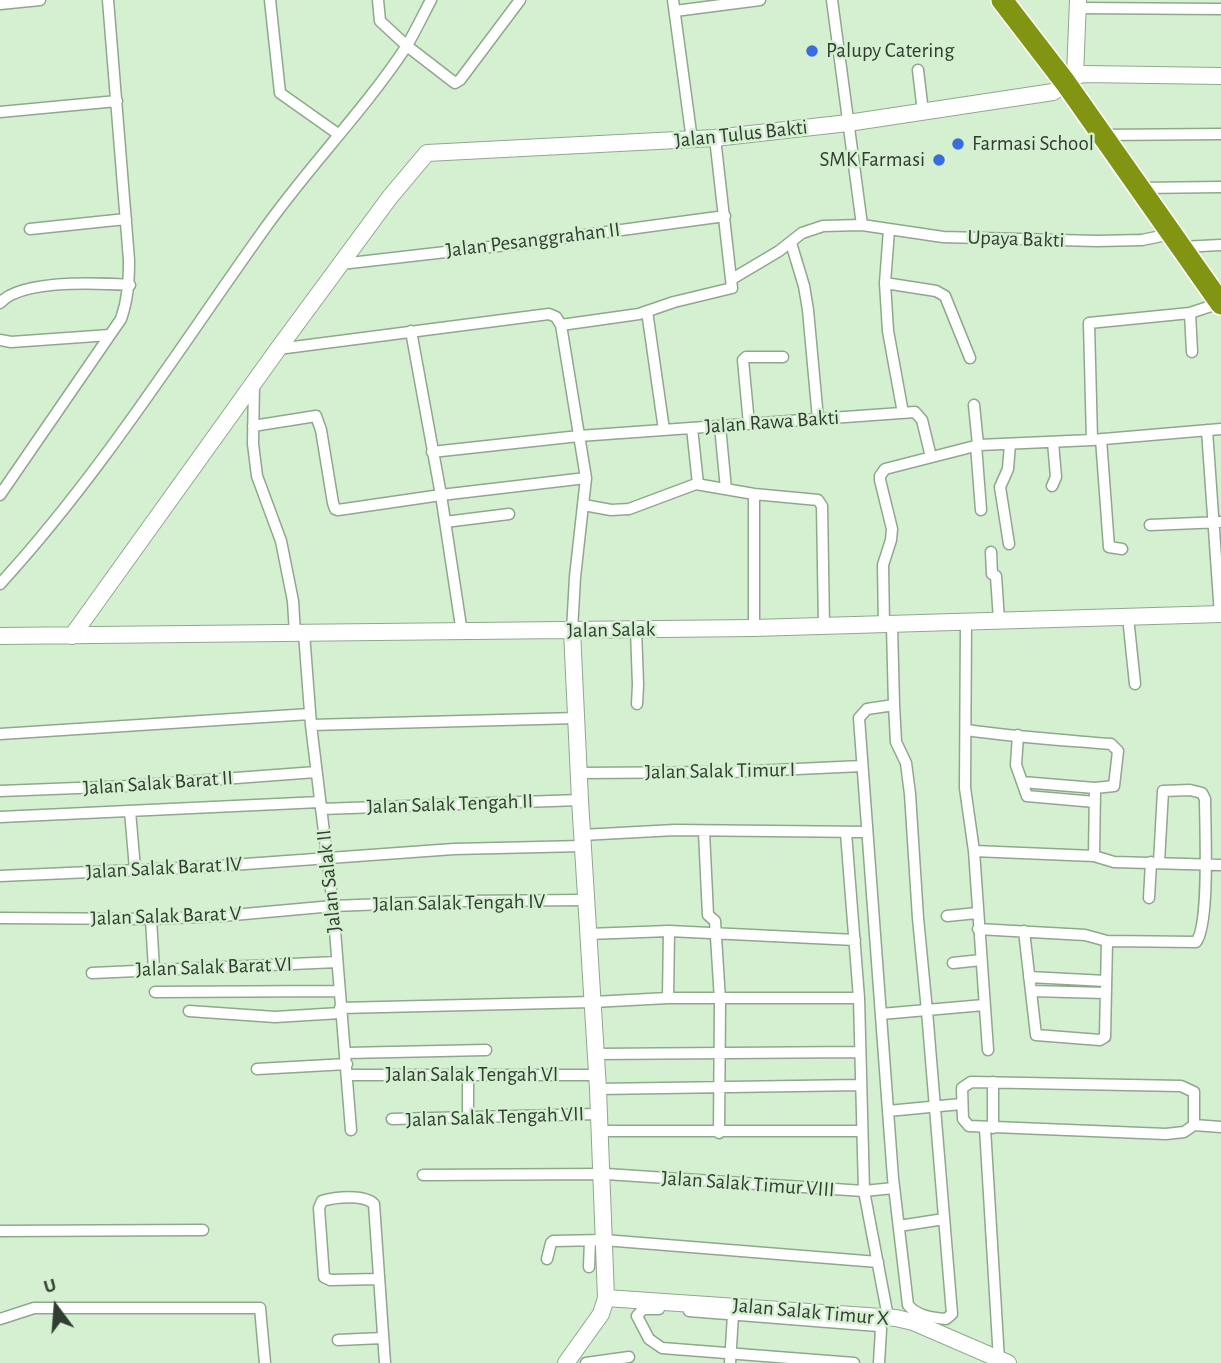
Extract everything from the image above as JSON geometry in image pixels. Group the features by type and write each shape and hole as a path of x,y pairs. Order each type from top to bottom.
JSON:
{"highway":[{"path":"1002,0 1070,79 1100,135 1221,303"}],"street":[{"path":"0,4 40,0"},
{"path":"0,495 121,320 130,285 108,0"},
{"path":"270,0 278,90 338,134"},
{"path":"378,0 380,21 455,83 520,0"},
{"path":"0,584 41,538 198,326 264,230 407,46 431,0"},
{"path":"692,140 674,6 760,0"},
{"path":"832,0 862,225"},
{"path":"1221,9 1078,4 1070,79 1221,76"},
{"path":"918,70 923,112"},
{"name":"Jalan Tulus Bakti","path":"341,264 416,163 431,151 715,138 848,123 1054,92 1070,79"},
{"path":"0,112 117,101"},
{"path":"1100,135 1221,134"},
{"path":"561,325 639,314 674,302 729,291 732,288 715,138"},
{"path":"1138,188 1221,187"},
{"name":"Jalan Pesanggrahan II","path":"341,264 725,216"},
{"path":"30,229 126,219"},
{"name":"Upaya Bakti","path":"732,279 792,243 805,232 823,226 862,225 943,237 1221,244"},
{"path":"889,230 885,283 888,331 903,413 915,412 920,415 931,457"},
{"path":"792,243 808,310 818,419"},
{"path":"72,636 341,264"},
{"path":"0,303 5,298 41,286 84,283 130,285"},
{"path":"885,283 936,291 946,296 970,358"},
{"path":"1122,549 1109,547 1096,440 1089,324 1190,313 1221,303"},
{"path":"647,311 664,430"},
{"path":"1190,313 1192,352"},
{"path":"278,349 549,314 556,317 561,325 586,478 572,631 596,1054 601,1174 597,1240 604,1305 566,1363"},
{"path":"411,331 441,495 462,633"},
{"path":"0,341 110,335"},
{"path":"749,424 743,360 746,357 783,357"},
{"name":"Jalan Salak II","path":"254,383 253,444 257,476 281,541 300,633 332,906 351,1130"},
{"path":"974,405 981,510"},
{"name":"Jalan Rawa Bakti","path":"432,452 579,436 903,413"},
{"path":"253,426 314,415 318,418 335,509 586,478"},
{"path":"720,426 726,489"},
{"path":"692,428 698,484"},
{"path":"894,705 867,709 860,715 866,832 894,1188 908,1305 923,1315 946,1319 952,1314 910,794 906,763 897,745 894,705 888,626 883,565 892,528 880,475 889,467 977,445 1096,440 1221,429"},
{"path":"1207,430 1217,522 1221,614"},
{"path":"1052,486 1056,477 1053,442"},
{"path":"1009,544 1000,487 1008,469 1010,444"},
{"path":"584,505 604,510 629,509 698,484 754,494 810,498 821,504 824,626"},
{"path":"754,494 754,628"},
{"path":"445,522 509,514"},
{"path":"1150,525 1217,522"},
{"path":"991,552 992,574 996,576 999,620"},
{"name":"Jalan Salak","path":"0,636 462,633 888,626 966,621 1221,614"},
{"path":"1128,617 1135,684"},
{"path":"966,621 965,788 974,851 988,1050"},
{"path":"636,629 637,704"},
{"path":"0,734 311,720 577,718"},
{"path":"967,730 1114,745 1118,751 1114,786 1095,788 1022,782"},
{"path":"1018,735 1016,765 1027,796 1095,802"},
{"name":"Jalan Salak Timur I","path":"579,773 732,772 862,766"},
{"name":"Jalan Salak Barat II","path":"0,791 129,786 316,772"},
{"path":"1094,856 1095,788"},
{"path":"978,929 1085,935 1107,941 1198,941 1203,913 1206,863 1204,795 1190,790 1166,790 1161,794 1149,898"},
{"name":"Jalan Salak Tengah II","path":"0,817 321,805 580,800"},
{"path":"130,811 135,869"},
{"name":"Jalan Salak Barat IV","path":"0,876 327,858 583,840 675,830 866,832"},
{"path":"704,832 708,915 715,922 720,1000 719,1133"},
{"path":"846,833 859,998 864,1191 888,1317"},
{"path":"974,851 1094,856 1109,861 1221,865"},
{"name":"Jalan Salak Tengah IV","path":"332,906 586,900"},
{"name":"Jalan Salak Barat V","path":"0,918 151,919 332,906"},
{"path":"947,916 977,913"},
{"path":"151,919 154,969"},
{"path":"588,934 669,931 855,940"},
{"path":"668,998 669,931"},
{"path":"1024,931 1036,1035 1100,1040 1105,1037 1107,941"},
{"path":"953,963 981,960"},
{"name":"Jalan Salak Barat VI","path":"92,973 337,962"},
{"path":"1029,977 1106,981"},
{"path":"155,992 338,991"},
{"path":"1031,991 1105,993"},
{"path":"189,1011 275,1017 340,1010 668,998 859,998"},
{"path":"881,1014 984,1005"},
{"path":"257,1069 486,1051"},
{"path":"596,1054 859,1052"},
{"name":"Jalan Salak Tengah VI","path":"347,1064 597,1082 718,1086 861,1085"},
{"path":"468,1074 468,1116"},
{"path":"993,1082 989,1128 1004,1362"},
{"path":"1194,1125 1194,1091 1181,1086 993,1082 965,1084 962,1088 961,1104 969,1126 1166,1134 1184,1132 1194,1125 1221,1127"},
{"path":"888,1111 961,1104"},
{"name":"Jalan Salak Tengah VII","path":"392,1119 598,1114"},
{"path":"599,1131 861,1131"},
{"name":"Jalan Salak Timur VIII","path":"422,1175 601,1174 864,1191 894,1188"},
{"path":"379,1279 330,1280 324,1277 319,1208 322,1201 353,1198 373,1201 379,1279 385,1363"},
{"path":"898,1226 944,1219"},
{"path":"0,1231 203,1230"},
{"path":"589,1267 597,1240"},
{"path":"547,1259 552,1242 597,1240 877,1262"},
{"name":"Jalan Salak Timur X","path":"604,1305 888,1317 913,1322 1004,1362"},
{"path":"0,1319 34,1308 260,1308 265,1363"},
{"path":"854,1363 730,1359 658,1346 649,1339 637,1316 639,1311 649,1308 878,1326 881,1329 878,1363"},
{"path":"730,1359 733,1315"},
{"path":"338,1340 383,1338"},
{"path":"586,1363 629,1357"}],"place":[{"name":"Palupy Catering","path":"812,51"},
{"name":"Farmasi School","path":"958,144"},
{"name":"SMK Farmasi","path":"939,160"}]}
